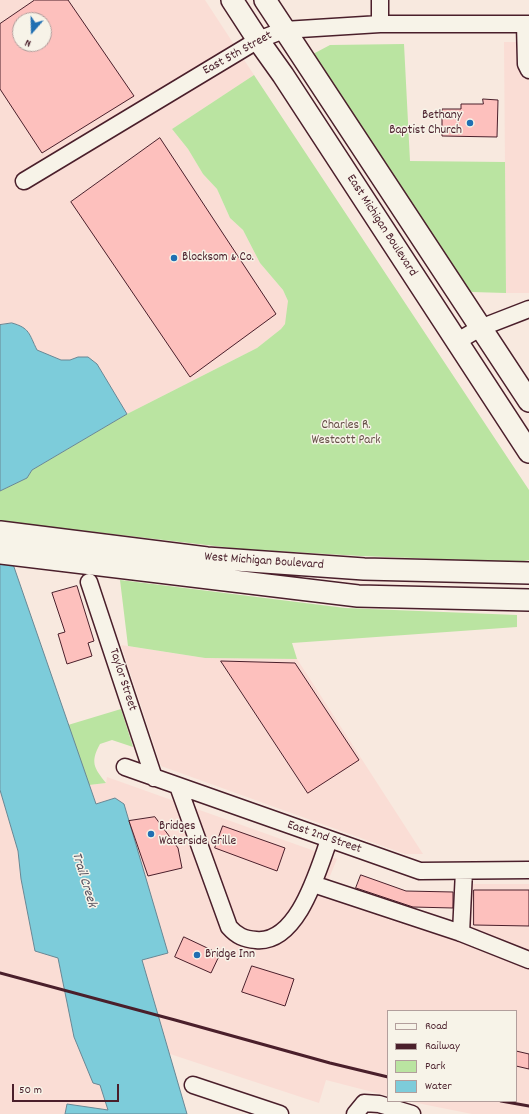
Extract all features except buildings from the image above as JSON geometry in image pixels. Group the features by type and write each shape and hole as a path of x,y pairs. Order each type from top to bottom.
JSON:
{"main road":[{"name":"East Michigan Boulevard","path":"232,0 283,75 529,452"},
{"name":"East Michigan Boulevard","path":"265,0 529,401"},
{"name":"West Michigan Boulevard","path":"0,532 207,558 364,569 529,573"},
{"name":"West Michigan Boulevard","path":"0,553 358,596 529,600"}],"street":[{"path":"380,0 380,24"},
{"name":"East 5th Street","path":"24,181 258,40 284,30 380,24 527,24"},
{"path":"527,24 526,64 529,70"},
{"path":"456,342 480,328 529,309"},
{"name":"Taylor Street","path":"89,582 154,778"},
{"name":"East 2nd Street","path":"125,767 420,872 529,870"},
{"path":"178,786 229,927 236,935 247,939 258,940 272,938 287,927 309,894 329,840"},
{"path":"461,932 464,871"},
{"path":"313,884 461,932 529,960"},
{"path":"193,1085 280,1114"},
{"path":"355,1114 364,1103 379,1104 412,1114"}],"shaded area":[{"path":"0,0 205,0 254,75 172,129 188,149 203,174 217,189 230,218 243,230 260,263 283,290 288,301 288,311 285,324 257,348 127,414 97,364 78,357 70,360 61,360 37,350 30,334 12,323 0,325"},
{"path":"504,42 529,42 529,293 506,293"},
{"path":"121,645 205,658 297,659 423,854 405,854 161,766"},
{"path":"107,777 337,859 325,888 460,932 463,884 529,884 529,1114 472,1114 412,1102 517,1102 517,1010 387,1010 387,1096 326,1080 319,1103 170,1054 142,960 168,953 115,798 96,804 89,785 106,783"},
{"path":"0,790 18,851 21,879 35,951 58,957 74,1037 100,1085 108,1110 67,1105 65,1114 0,1114"}],"green space":[{"path":"404,44 410,161 505,162 506,293 472,292 463,285 313,54 330,45"},
{"name":"Charles R. Westcott Park","path":"254,75 529,490 529,560 519,562 361,556 241,549 0,521 0,491 27,478 32,470 127,414 257,348 285,324 288,301 283,290 260,263 243,230 230,218 217,189 203,174 188,149 172,129"},
{"path":"120,580 345,608 517,615 517,627 292,643 297,659 205,658 128,646"},
{"path":"121,709 133,747 112,740 100,744 94,760 96,769 106,783 89,785 68,725"}],"water":[{"path":"12,323 22,327 28,332 37,350 61,360 88,357 97,364 127,414 32,470 27,478 0,491 0,325"},
{"name":"Trail Creek","path":"0,531 14,567 96,804 115,798 124,804 168,953 142,960 187,1114 65,1114 67,1104 108,1110 100,1085 93,1083 74,1037 58,958 35,951 21,879 18,851 0,790"}],"railway":[{"path":"0,973 330,1063 387,1077"},
{"path":"507,1102 529,1106"}],"place":[{"name":"Bethany Baptist Church","path":"470,123"},
{"name":"Blocksom & Co.","path":"174,258"},
{"name":"Bridges Waterside Grille","path":"151,834"},
{"name":"Bridge Inn","path":"197,955"}]}
